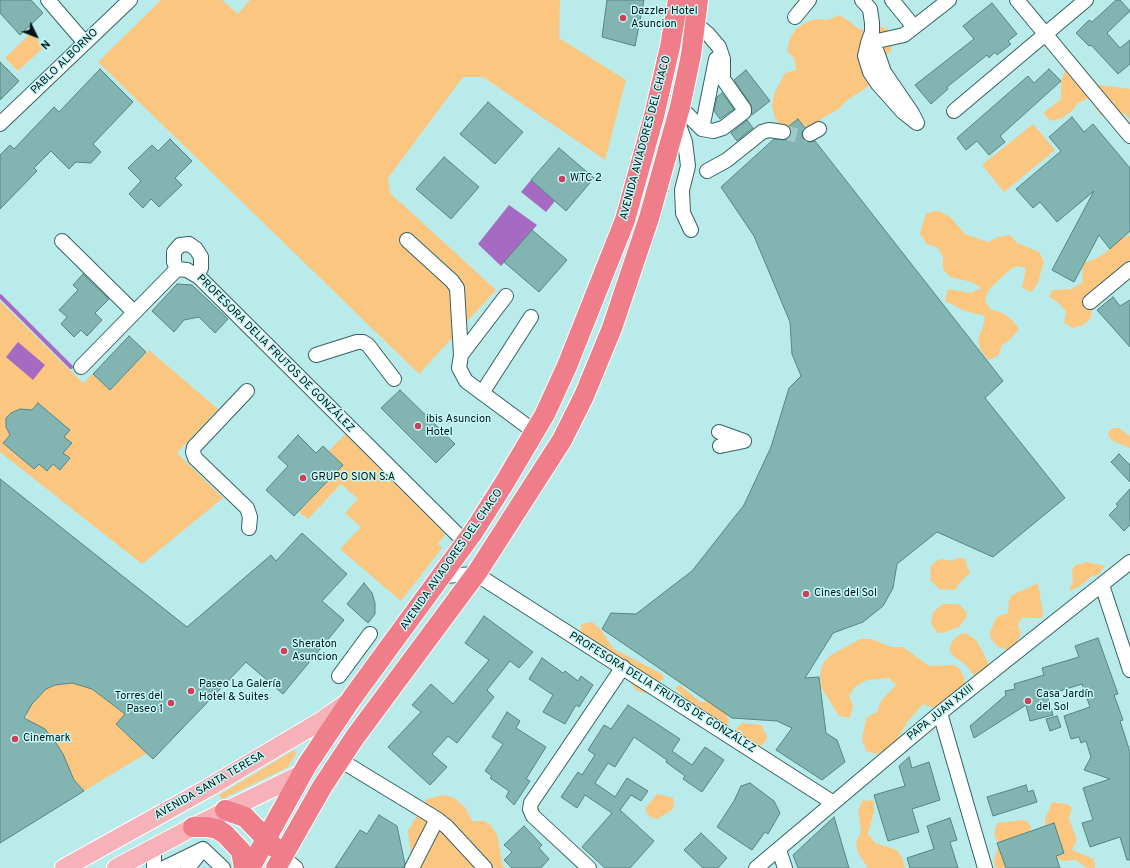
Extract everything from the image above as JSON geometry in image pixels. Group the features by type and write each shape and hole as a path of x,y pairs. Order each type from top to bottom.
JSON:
{"highway":[{"name":"AVENIDA AVIADORES DEL CHACO","path":"250,868 301,774 352,698 466,543 506,482 535,432 567,366 625,220 645,150 667,60 678,0"},
{"name":"AVENIDA AVIADORES DEL CHACO","path":"285,864 340,760 355,737 484,579 562,440 584,396 612,328 649,218 678,114 698,0"},
{"path":"572,418 570,392 572,383 595,328 595,297"},
{"path":"301,774 337,751 355,737"},
{"path":"225,810 245,817 265,838 285,864"},
{"path":"193,827 217,829 225,834 241,851 244,868"}],"main road":[{"name":"AVENIDA SANTA TERESA","path":"64,868 215,784 321,721 352,698"},
{"path":"116,868 225,810 301,774"}],"street":[{"path":"48,0 85,43"},
{"name":"PABLO ALBORNO","path":"0,124 130,0"},
{"path":"795,17 809,0"},
{"path":"862,0 870,9 872,23 872,32 868,43 865,56 870,72 878,84 903,112 917,123 912,113 894,89 884,72 877,52 868,43"},
{"path":"892,0 914,27"},
{"path":"1017,0 1130,136"},
{"path":"954,111 1086,0"},
{"path":"868,43 904,35 944,2"},
{"path":"678,114 702,129 719,131 744,112 744,109 723,79 723,59 719,47 708,34 695,23"},
{"path":"702,129 719,47"},
{"path":"678,114 686,142 688,166 682,190 683,213 691,230"},
{"path":"707,171 727,160 762,132 769,130 783,132"},
{"path":"407,240 452,281 457,288 461,355 460,368 466,381 535,432"},
{"path":"62,241 134,312"},
{"path":"81,367 177,269 174,262 174,252 180,245 189,244 196,249 201,257 201,268 197,275"},
{"name":"PROFESORA DELIA FRUTOS DE GONZÁLEZ","path":"177,269 187,270 197,275 466,543"},
{"path":"1090,302 1130,269"},
{"path":"461,355 506,296"},
{"path":"482,392 531,317"},
{"path":"316,355 357,342 363,342 368,345 394,379"},
{"path":"247,391 194,447 193,452 195,458 250,512 249,528"},
{"path":"719,432 744,440 720,446"},
{"name":"PAPA JUAN XXIII","path":"756,868 779,850 832,802 940,713 1130,562"},
{"path":"443,576 484,579"},
{"name":"PROFESORA DELIA FRUTOS DE GONZÁLEZ","path":"484,579 832,802"},
{"path":"1102,585 1130,670"},
{"path":"339,676 370,634"},
{"path":"589,868 533,816 530,809 531,803 623,667"},
{"path":"940,713 985,868"},
{"path":"340,760 437,819 447,827 485,868"},
{"path":"412,868 437,819"},
{"path":"154,848 154,868"},
{"path":"203,849 216,865"},
{"path":"164,868 203,849"},
{"path":"188,868 203,849"},
{"path":"779,850 785,868"}],"shaded area":[{"path":"161,0 222,0 238,14 250,0 558,0 560,1 559,38 626,80 605,160 483,77 463,77 388,178 390,193 496,290 419,374 98,62"},
{"path":"839,15 858,29 869,31 880,26 891,31 895,39 890,52 882,59 873,80 866,88 847,100 840,108 821,119 815,128 781,127 775,118 772,106 774,94 785,73 796,70 794,58 787,51 790,38 796,29 806,22 817,19 828,20"},
{"path":"31,33 44,47 18,71 5,58"},
{"path":"1077,69 1093,84 1130,89 1130,119 1124,113 1112,116 1101,116 1089,98 1078,103 1072,111 1062,118 1051,121 1043,113 1061,99 1061,81 1065,70"},
{"path":"1033,124 1055,150 1004,192 982,165"},
{"path":"531,180 555,201 546,212 521,192"},
{"path":"509,205 537,225 501,266 478,244"},
{"path":"939,211 950,217 965,234 988,242 998,237 1010,235 1017,243 1039,252 1044,261 1038,283 1032,292 1022,288 1026,268 1016,266 1006,273 988,291 985,302 992,310 1003,313 1012,320 1019,329 1011,339 1002,345 998,356 988,360 980,349 978,338 983,327 985,316 965,311 945,301 948,289 971,293 981,288 972,282 950,277 943,269 943,257 938,248 927,244 920,234 926,213"},
{"path":"1130,235 1130,259 1119,274 1108,277 1099,285 1094,295 1091,318 1083,325 1073,328 1064,323 1066,312 1059,303 1049,297 1052,290 1071,289 1082,283 1083,263 1095,259 1105,253 1121,238"},
{"path":"0,301 83,383 93,374 110,390 149,350 218,409 177,453 223,498 142,564 0,452","holes":["39,403 70,430 64,437 72,443 63,453 70,459 60,470 53,464 39,464 34,469 3,443 10,435 6,427 6,418 11,413 20,409 32,410"]},
{"path":"18,342 45,365 33,380 6,357"},
{"path":"1113,428 1119,428 1130,436 1130,448 1113,441 1109,437 1108,432"},
{"path":"345,434 446,534 438,544 442,548 401,601 340,549 361,527 345,513 358,499 341,484 308,519 299,512 343,465 329,451"},
{"path":"958,558 964,558 970,573 961,581 955,590 939,589 931,581 930,570 932,565 941,559 953,561"},
{"path":"1087,562 1105,566 1098,575 1092,576 1079,587 1069,591 1073,581 1072,569 1076,565"},
{"path":"1038,583 1043,614 1041,618 1022,618 1019,622 1018,627 1021,632 1017,642 1009,650 998,647 991,639 990,634 997,617 1008,613 1009,600 1012,595"},
{"path":"943,604 958,604 967,612 966,618 959,627 943,633 938,633 931,624 933,612"},
{"path":"592,622 600,629 614,649 662,674 664,679 659,682 654,693 643,693 636,690 623,672 581,635 581,624"},
{"path":"966,633 976,640 989,666 976,678 966,665 952,655 949,650 955,638"},
{"path":"860,639 871,639 892,647 903,647 929,666 953,665 959,668 965,679 964,690 953,694 934,708 923,704 908,721 896,741 888,749 877,754 866,751 862,740 866,718 877,712 881,701 896,685 889,678 867,680 856,686 849,695 853,706 850,718 839,716 821,687 820,675 823,663 831,655"},
{"path":"72,683 92,689 125,714 116,724 147,753 84,791 74,780 63,754 45,729 27,722 27,713 32,704 46,689 55,685"},
{"path":"680,685 699,701 704,702 710,700 725,710 729,722 727,726 691,704 675,688"},
{"path":"742,723 761,725 767,736 766,741 762,745 752,750 733,732"},
{"path":"294,750 296,754 288,767 222,799 219,795"},
{"path":"657,794 673,798 674,805 672,810 657,819 652,818 647,814 645,809"},
{"path":"444,795 454,798 465,807 472,821 485,821 492,827 498,837 502,864 505,868 413,868 408,831 427,799"},
{"path":"863,800 874,801 874,812 868,834 875,843 897,850 903,860 905,868 868,868 858,853 856,842 861,832 858,810"},
{"path":"1052,802 1067,804 1072,808 1069,819 1077,840 1072,850 1094,859 1095,868 1087,868 1076,860 1064,861 1047,855 1048,829 1045,825 1045,819"},
{"path":"1023,820 1028,822 1031,827 1030,832 1011,868 996,868 994,861 999,844 994,835 997,823"}],"building":[{"path":"0,0 31,0 43,13 20,35 0,13"},
{"name":"Dazzler Hotel Asuncion","path":"607,0 644,0 635,46 602,37"},
{"path":"1116,0 1120,0 1130,11 1107,33 1120,48 1130,40 1130,64 1118,74 1091,45 1089,46 1076,33 1089,20 1092,22"},
{"path":"992,3 1017,34 1008,41 1011,44 997,55 995,52 989,58 987,55 947,87 948,89 931,104 915,85 974,39 963,26"},
{"path":"0,62 19,81 0,100"},
{"path":"100,69 133,102 93,144 101,152 91,163 76,162 69,169 51,151 34,168 37,171 0,209 0,155 10,145 14,149 54,107 59,112"},
{"path":"1049,69 1061,81 1000,136 1005,142 989,155 977,141 966,150 957,138 1028,76 1034,83"},
{"path":"746,70 770,101 752,115 751,105 734,80"},
{"path":"722,93 734,109 720,119 714,111 717,97"},
{"path":"488,102 523,132 495,164 460,134"},
{"path":"1072,117 1084,132 1093,124 1130,168 1130,231 1110,249 1099,235 1074,282 1052,270 1094,191 1057,222 1040,202 1033,208 1016,189 1061,151 1049,137"},
{"path":"798,119 805,128 802,133 803,138 809,142 815,141 1003,381 985,398 1065,498 993,557 937,532 897,564 893,588 883,606 863,622 833,633 805,678 819,677 826,733 837,740 845,762 822,780 776,750 792,728 777,721 732,718 602,629 611,613 636,614 692,571 744,505 771,447 789,388 801,376 792,354 790,322 754,236 721,187 774,139 786,140 789,138 791,133 789,126"},
{"path":"747,120 753,128 737,141 731,133"},
{"path":"170,139 192,161 175,178 182,185 159,207 151,199 143,208 129,194 141,181 128,168 152,145 158,151"},
{"name":"WTC 2","path":"559,148 594,178 566,211 531,180"},
{"path":"444,157 479,187 451,219 416,189"},
{"path":"532,230 567,260 539,292 504,262"},
{"path":"83,274 109,299 95,313 102,320 87,336 81,330 74,337 61,324 67,317 59,310 78,290 73,285"},
{"path":"177,284 192,285 228,319 215,333 199,317 184,320 174,332 152,311"},
{"path":"1113,297 1120,306 1130,300 1130,347 1097,310"},
{"path":"129,336 146,352 110,390 93,374"},
{"path":"400,390 455,444 436,463 381,408"},
{"path":"38,403 70,430 64,437 72,443 63,453 70,458 60,470 53,464 47,471 39,464 34,469 3,443 10,435 6,427 6,418 11,413 20,409 32,410"},
{"name":"GRUPO SION S.A","path":"298,435 316,453 323,446 343,465 294,516 266,490 288,466 278,457"},
{"path":"1119,454 1130,465 1130,482 1111,462"},
{"path":"0,479 187,627 271,555 276,561 302,533 347,574 322,601 344,620 283,694 246,662 153,759 116,724 125,714 92,689 72,683 55,685 46,689 32,704 24,718 45,729 63,754 74,780 84,791 0,843"},
{"path":"1130,489 1130,525 1124,531 1109,515 1118,506 1116,504"},
{"path":"364,583 372,593 375,603 375,614 368,623 347,604"},
{"path":"484,616 533,652 519,668 510,661 487,690 494,697 457,743 448,736 432,754 447,767 430,785 388,747 421,712 412,705 431,684 453,704 489,660 465,643"},
{"path":"1098,638 1118,694 1114,695 1123,720 1120,721 1130,752 1130,860 1127,860 1120,837 1090,847 1082,823 1093,820 1083,788 1110,779 1084,770 1091,757 1086,741 1081,743 1079,737 1071,739 1064,716 1090,707 1082,684 1047,695 1053,715 1030,721 1026,705 974,738 970,726 1006,695 1005,691 1015,689 1014,684 1044,675 1042,668 1079,657 1075,646"},
{"path":"542,658 563,673 565,671 578,681 581,676 593,685 579,707 576,705 565,724 543,712 553,695 529,679"},
{"path":"628,705 680,739 672,751 692,765 705,747 724,760 702,792 683,779 685,776 666,762 667,760 634,737 615,767 608,763 595,783 615,797 627,778 648,791 641,801 631,795 620,810 654,841 630,868 605,868 582,847 612,813 585,795 577,808 561,797 578,772 582,775 595,755 588,750 604,725 611,729"},
{"path":"507,712 520,721 516,728 546,747 526,779 530,781 514,805 506,797 509,791 490,778 492,776 485,771 503,744 492,737"},
{"path":"1057,716 1061,727 1050,731 1046,719"},
{"path":"909,757 912,768 929,762 940,800 912,809 919,832 888,841 874,795 905,786 899,766"},
{"path":"750,783 774,801 780,813 768,834 765,832 752,850 717,827 734,801 741,786"},
{"path":"1026,785 1028,792 1033,790 1037,802 993,816 987,797"},
{"path":"379,815 397,826 405,864 404,868 335,868 360,830 367,834"},
{"path":"834,817 849,868 798,868 793,855"},
{"path":"950,818 957,840 950,842 958,868 910,868 907,858 934,849 927,826"},
{"path":"1054,823 1064,853 1056,856 1060,868 1006,868 997,843"},
{"path":"524,826 542,845 539,848 549,859 541,868 512,868 504,860 512,852 504,845"},
{"path":"701,833 727,858 718,868 703,868 684,850"}],"waterway":[{"path":"0,296 71,367"}],"tunnel":[{"path":"783,132 799,136 810,134"}],"place":[{"name":"Dazzler Hotel Asuncion","path":"623,18"},
{"name":"WTC 2","path":"562,179"},
{"name":"ibis Asuncion Hotel","path":"418,426"},
{"name":"GRUPO SION S.A","path":"303,478"},
{"name":"Cines del Sol","path":"806,594"},
{"name":"Sheraton Asuncion","path":"284,651"},
{"name":"Paseo La Galería Hotel & Suites","path":"191,691"},
{"name":"Casa Jardín del Sol","path":"1028,701"},
{"name":"Torres del Paseo 1","path":"171,703"},
{"name":"Cinemark","path":"15,739"}]}
